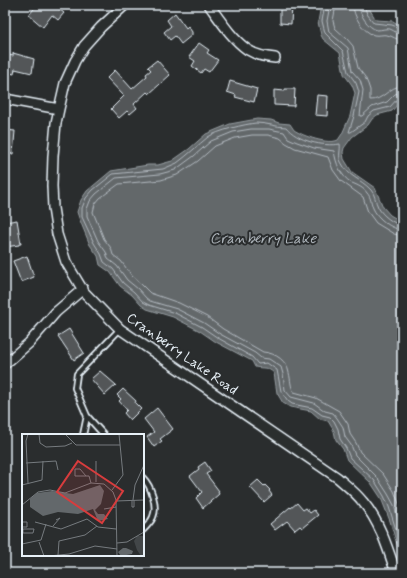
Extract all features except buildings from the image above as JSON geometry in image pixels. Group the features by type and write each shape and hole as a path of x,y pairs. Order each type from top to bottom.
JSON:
{"street":[{"name":"Cranberry Lake Road","path":"125,5 84,46 65,83 59,109 56,123 53,156 53,208 57,234 66,262 83,289 120,329 338,478 353,490 372,515 380,531 396,573"},
{"path":"209,5 229,32 248,50 262,56 275,58"},
{"path":"5,99 59,109"},
{"path":"5,364 29,343 56,312 83,289"}],"lane":[{"path":"103,434 87,416 75,388 77,374 120,329"},
{"path":"83,434 87,416"},
{"path":"144,479 154,497 154,516 144,529"}],"water":[{"name":"Cranberry Lake","path":"321,5 367,5 376,20 393,21 402,27 402,99 392,111 377,115 372,119 368,125 352,137 344,148 343,152 344,159 352,172 375,188 383,207 390,215 402,222 402,561 390,521 381,498 371,483 347,460 343,449 336,440 334,431 328,421 320,419 311,411 290,407 283,403 277,393 274,373 271,371 255,367 252,361 173,317 147,309 141,305 132,295 120,286 110,272 100,265 98,256 90,245 77,212 81,200 87,191 111,171 148,165 158,165 172,161 206,134 230,124 257,119 271,120 279,123 290,124 294,130 303,135 322,141 338,140 350,116 355,93 352,85 344,74 340,53 323,39 321,35 318,22"}]}
